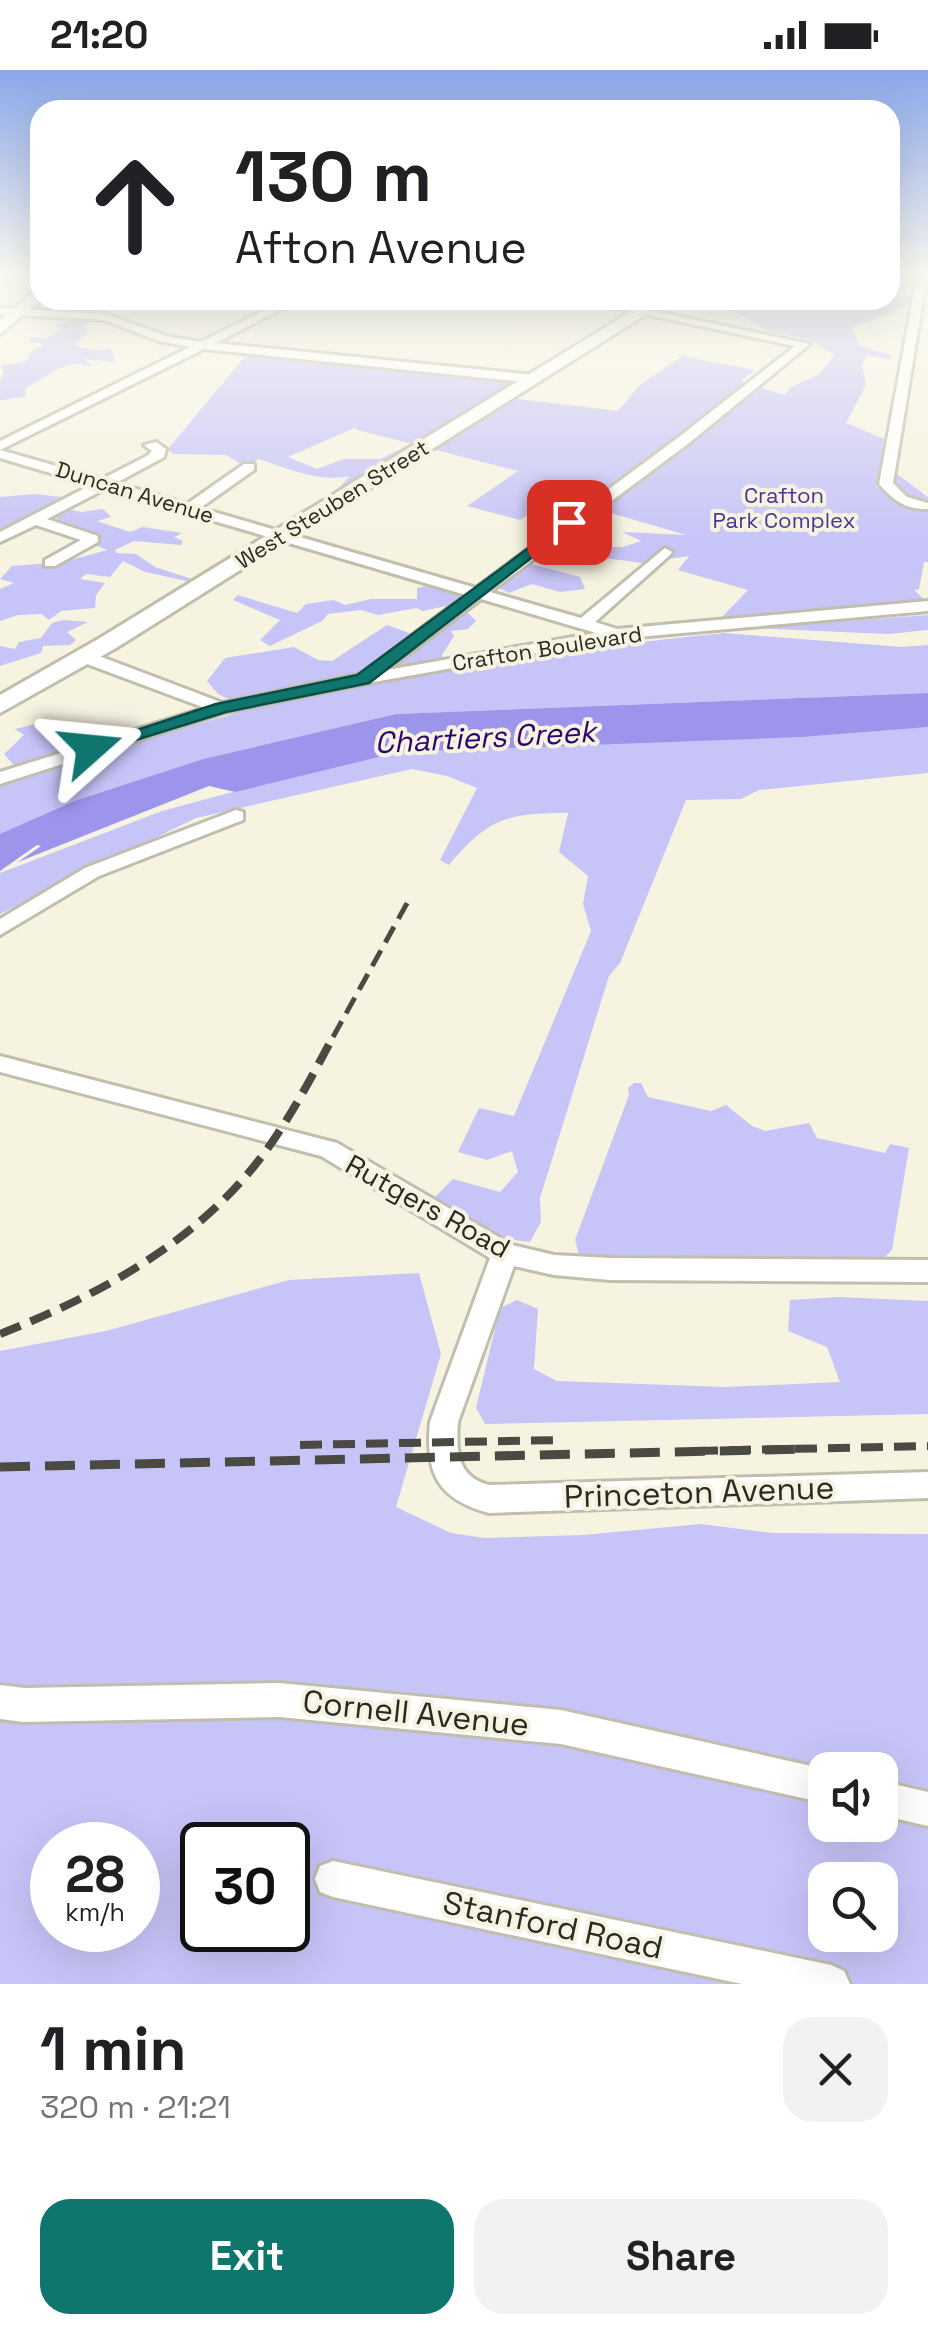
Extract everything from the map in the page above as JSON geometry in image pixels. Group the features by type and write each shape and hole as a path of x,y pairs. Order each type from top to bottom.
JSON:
{"main road":[{"name":"West Steuben Street","path":"0,704 84,657 558,364"}],"street":[{"path":"0,446 159,364"},
{"path":"388,364 534,379"},
{"path":"363,679 684,440 779,364"},
{"path":"907,364 886,484 902,500 923,506"},
{"path":"0,538 159,454 159,449 151,445"},
{"name":"Duncan Avenue","path":"0,454 615,634"},
{"path":"189,509 249,467"},
{"path":"35,520 93,540 50,563"},
{"path":"584,624 665,552"},
{"name":"Crafton Boulevard","path":"0,778 222,708 363,679 615,634 928,606"},
{"path":"84,657 222,708"},
{"path":"0,928 92,872 236,816"},
{"name":"Rutgers Road","path":"0,1064 328,1149 505,1254 554,1265 928,1272"},
{"name":"Princeton Avenue","path":"505,1254 444,1422 446,1472 454,1485 470,1496 489,1499 928,1486"},
{"name":"Cornell Avenue","path":"0,1702 279,1700 561,1727 808,1782"},
{"path":"898,1802 928,1809"},
{"name":"Stanford Road","path":"333,1878 832,1984"}],"green space":[{"path":"72,364 25,389 26,396 0,401 0,379 4,374 1,366"},
{"name":"Crafton Park Complex","path":"238,364 339,364 515,382 494,396 618,411 640,385 670,364 725,364 755,370 741,381 785,395 790,388 819,374 827,364 862,364 866,385 846,423 884,439 876,487 883,489 897,474 928,497 928,562 924,562 919,589 914,590 925,600 722,617 748,590 678,570 689,556 642,563 583,555 578,547 623,547 641,541 622,532 686,535 553,496 520,520 467,506 518,471 354,429 360,422 288,457 317,469 344,459 381,459 410,444 416,450 353,488 339,488 350,476 316,476 259,459 243,465 226,455 173,454 168,449"},
{"path":"0,497 62,497 65,501 21,525 0,528"},
{"path":"68,509 103,509 111,517 97,521 130,532 143,527 182,533 174,537 183,541 181,545 134,541 115,550 136,554 155,567 192,579 145,572 123,561 110,577 86,574 80,579 105,583 96,595 95,608 61,611 49,620 42,614 0,621 0,589 14,583 0,579 12,566 64,562 107,550 70,534 75,528 59,522 54,514"},
{"path":"524,562 580,577 585,589 560,592 532,584 509,593 493,585 503,577 517,577 512,572"},
{"path":"446,582 468,588 469,601 423,611 416,608 378,615 361,610 328,614 322,621 270,646 260,640 280,620 233,600 238,595 297,613 306,604 334,600 345,605 371,599 417,599 417,588"},
{"path":"456,611 469,614 476,621 468,629 451,631 454,636 443,660 397,669 391,664"},
{"path":"928,615 928,630 888,634 750,628"},
{"path":"88,622 67,632 76,640 70,645 43,646 41,653 0,666 0,646 15,649 19,642 41,638 52,623"},
{"path":"387,625 412,634 373,667 328,683 236,703 218,694 207,681 225,658 294,647 318,660 332,661"},
{"path":"724,633 902,647 928,645 928,693 396,714 203,759 77,800 0,836 0,786 217,718 350,686 443,669"},
{"path":"35,724 36,728 72,738 57,758 17,769 4,754 24,735 15,729"},
{"path":"928,726 928,773 759,790 741,799 686,800 620,963 609,976 540,1198 541,1222 530,1242 499,1238 432,1200 453,1179 500,1192 518,1172 512,1151 487,1160 458,1152 479,1108 514,1116 591,931 583,904 588,876 559,852 568,813 501,821 476,837 449,865 440,860 477,788 447,776 412,769 196,818 0,914 0,873 162,811 404,746 480,742 558,746 610,740"},
{"path":"641,1083 648,1097 711,1111 726,1105 752,1126 765,1131 809,1123 817,1138 885,1153 890,1144 909,1148 892,1250 882,1260 586,1260 579,1254 575,1240 629,1095 628,1088"},
{"path":"419,1273 441,1354 396,1507 451,1533 484,1538 583,1535 701,1524 771,1533 928,1534 928,1984 0,1984 0,1351 106,1331 289,1280"},
{"path":"838,1297 928,1301 928,1414 485,1424 476,1408 500,1308 517,1300 538,1309 534,1369 557,1381 725,1387 840,1382 827,1347 788,1331 790,1300"}],"water":[{"name":"Chartiers Creek","path":"928,693 928,727 801,737 399,752 235,792 209,786 18,862 41,846 37,845 0,871 0,834 77,800 203,759 396,714"}],"railway":[{"path":"333,1037 411,896"},
{"path":"0,1334 107,1284 142,1264 205,1217 270,1145 334,1035"},
{"path":"300,1445 560,1440"},
{"path":"696,1451 928,1446"},
{"path":"0,1467 807,1449"}],"route":[{"path":"91,748 222,708 363,679 569,522"}]}
